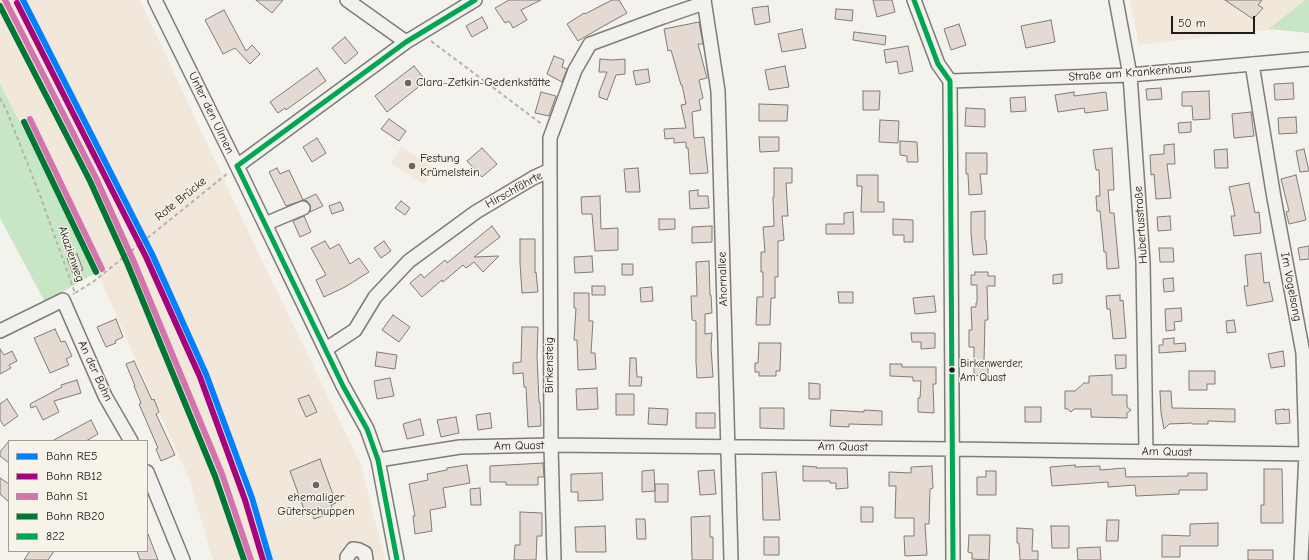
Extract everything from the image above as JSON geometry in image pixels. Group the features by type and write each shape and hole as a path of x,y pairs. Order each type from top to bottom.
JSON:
{"street":[{"name":"Unter den Ulmen","path":"155,0 266,224 343,386 367,429 378,460 397,560"},
{"path":"347,0 406,42"},
{"path":"237,166 406,42 475,0"},
{"path":"914,0 938,64 950,82 953,560"},
{"name":"Hubertusstraße","path":"1116,0 1130,75 1143,262 1146,452"},
{"name":"Hirschfährte","path":"326,349 355,330 376,297 409,261 476,212 533,178 550,170 550,138 575,70 590,44 704,2"},
{"name":"Ahornallee","path":"704,2 718,91 731,560"},
{"name":"Straße am Krankenhaus","path":"950,82 1130,75 1309,59"},
{"name":"Im Vogelsang","path":"1252,64 1274,198 1303,353 1308,454 1302,560"},
{"name":"Birkensteig","path":"550,170 551,445 554,560"},
{"path":"266,224 303,208"},
{"path":"0,330 63,300"},
{"name":"An der Bahn","path":"63,300 105,396 130,440"},
{"name":"Am Quast","path":"378,460 460,447 551,445 953,448 1308,454"},
{"path":"148,474 183,560"},
{"path":"347,560 347,556 352,549 365,553 366,560"}],"path":[{"path":"420,33 552,132"},
{"name":"Akazienweg","path":"0,98 6,109 41,198 75,293 63,300"},
{"name":"Rote Brücke","path":"75,293 93,282 224,176"}],"shaded area":[{"path":"0,0 140,0 246,227 361,465 385,560 213,560 189,479 97,272 0,84"},
{"path":"1130,0 1305,0 1269,30 1139,45"},
{"name":"Festung Krümelstein","path":"401,147 434,168 424,184 391,163"}],"green space":[{"path":"1305,0 1309,0 1309,33 1269,29"},
{"path":"0,84 97,272 45,302 0,218"}],"building":[{"path":"256,0 283,0 272,13"},
{"path":"509,0 541,0 521,10 527,20 513,28 509,21 505,23 495,8"},
{"path":"612,0 619,0 627,13 578,41 567,24 584,13 585,14"},
{"path":"873,0 892,0 895,12 877,17"},
{"path":"1225,0 1262,0 1258,5 1263,8 1253,19"},
{"path":"768,6 770,22 755,25 752,8"},
{"path":"836,9 853,10 852,21 835,19"},
{"path":"224,10 246,51 252,45 260,54 250,64 235,48 223,54 205,20"},
{"path":"482,17 488,28 472,37 466,26"},
{"path":"1051,20 1055,42 1026,48 1021,26"},
{"path":"699,22 703,44 698,44 707,78 699,80 703,98 699,100 701,110 692,112 694,138 704,137 708,173 690,174 688,148 686,148 686,142 674,143 674,138 665,139 664,129 686,128 681,105 686,104 682,85 671,50 668,51 664,29"},
{"path":"959,24 966,45 951,50 944,29"},
{"path":"802,29 806,48 782,52 778,34"},
{"path":"854,32 886,36 885,45 853,40"},
{"path":"345,37 358,53 345,64 332,48"},
{"path":"908,46 913,71 899,74 897,61 886,63 884,50"},
{"path":"554,56 564,60 562,67 567,69 562,82 547,74"},
{"path":"600,59 625,59 625,74 616,75 607,100 599,97 599,93 607,72 599,72"},
{"name":"Clara-Zetkin-Gedenkstätte","path":"414,66 426,81 387,112 375,96"},
{"path":"785,66 789,87 769,90 765,70"},
{"path":"317,68 326,81 286,110 285,108 278,113 270,102"},
{"path":"648,69 650,82 636,85 633,71"},
{"path":"1293,83 1294,99 1275,100 1274,84"},
{"path":"1161,88 1162,99 1147,100 1146,89"},
{"path":"863,91 880,91 879,110 863,110"},
{"path":"1209,91 1210,119 1193,120 1192,106 1182,106 1182,92"},
{"path":"541,92 556,96 549,116 535,113"},
{"path":"1074,92 1074,96 1106,92 1108,110 1085,113 1084,108 1058,112 1055,95"},
{"path":"1025,97 1026,111 1011,112 1010,98"},
{"path":"759,104 788,105 787,121 759,121"},
{"path":"966,108 985,109 985,127 965,126"},
{"path":"1251,112 1254,136 1234,138 1232,114"},
{"path":"1296,117 1297,133 1279,134 1278,118"},
{"path":"389,119 406,131 399,141 381,129"},
{"path":"880,120 899,121 898,143 879,142"},
{"path":"1191,122 1191,132 1179,133 1178,123"},
{"path":"759,137 779,137 779,151 760,152"},
{"path":"317,138 326,153 312,162 303,147"},
{"path":"900,141 917,142 918,162 907,162 907,156 900,155"},
{"path":"1174,144 1175,164 1167,164 1171,198 1156,199 1154,174 1151,175 1150,155 1164,154 1164,145"},
{"path":"482,148 497,164 482,177 467,161"},
{"path":"1112,148 1114,190 1108,190 1110,213 1114,213 1119,268 1107,269 1100,211 1097,211 1096,196 1100,196 1099,170 1096,170 1093,150"},
{"path":"1227,149 1228,168 1215,168 1214,150"},
{"path":"1304,149 1309,171 1300,172 1296,151"},
{"path":"966,153 987,153 987,174 980,174 982,194 969,195 968,174 966,174"},
{"path":"277,168 280,174 289,170 303,200 316,194 323,206 310,212 310,205 304,200 286,206 269,172"},
{"path":"638,168 640,192 626,192 624,169"},
{"path":"774,168 792,168 792,183 786,183 788,216 782,216 784,240 778,241 778,277 775,277 775,298 771,298 770,325 756,325 757,297 763,297 761,252 765,252 763,227 774,226"},
{"path":"857,175 878,175 878,202 884,202 884,212 861,212 862,186 857,186"},
{"path":"1296,175 1306,220 1289,224 1286,212 1289,211 1281,179"},
{"path":"1249,183 1255,213 1259,212 1261,233 1234,236 1231,216 1235,216 1229,187"},
{"path":"698,190 698,196 708,196 709,208 690,209 689,191"},
{"path":"600,196 601,229 618,228 618,250 595,251 592,214 582,214 581,197"},
{"path":"401,201 410,208 405,215 395,208"},
{"path":"340,202 344,210 332,214 329,206"},
{"path":"985,211 985,240 987,254 973,255 971,212"},
{"path":"853,212 854,234 826,234 826,224 844,224 844,213"},
{"path":"304,216 311,232 300,237 293,221"},
{"path":"1170,216 1171,230 1158,231 1157,217"},
{"path":"659,219 675,219 675,229 659,230"},
{"path":"893,219 913,220 913,242 904,242 904,235 893,235"},
{"path":"492,226 500,237 474,257 499,256 483,272 474,262 466,268 463,265 422,297 410,283 421,274 424,278 445,260 447,263"},
{"path":"712,226 712,242 692,243 692,227"},
{"path":"520,239 535,239 535,273 536,272 538,292 522,293"},
{"path":"325,241 330,249 339,244 350,264 359,258 369,272 345,287 324,297 316,280 326,275 311,248"},
{"path":"384,241 391,251 381,258 374,248"},
{"path":"1309,246 1309,259 1300,260 1298,248"},
{"path":"1159,248 1173,248 1174,262 1160,262"},
{"path":"1261,253 1264,283 1269,282 1273,301 1247,306 1244,286 1248,286 1245,255"},
{"path":"77,254 83,270 73,274 67,258"},
{"path":"592,256 593,272 575,273 574,257"},
{"path":"709,261 712,313 705,314 705,334 712,333 711,347 713,377 697,378 696,321 692,320 691,296 697,296 696,262"},
{"path":"622,264 633,264 633,275 622,275"},
{"path":"975,272 988,272 988,276 995,276 995,286 987,286 988,320 985,320 984,361 988,361 988,375 974,376 974,347 969,347 969,330 972,330 971,307 976,307 977,303 977,285 971,285 971,275 975,275"},
{"path":"1062,274 1062,283 1053,284 1053,275"},
{"path":"1173,278 1174,291 1164,292 1163,279"},
{"path":"592,286 605,286 605,295 592,295"},
{"path":"652,287 653,301 641,302 640,288"},
{"path":"838,292 853,292 853,303 839,303"},
{"path":"574,293 589,293 589,321 593,321 591,353 595,353 596,369 578,370 577,340 574,340 576,308 574,308"},
{"path":"1120,295 1120,301 1123,300 1126,338 1113,339 1110,309 1107,309 1106,296"},
{"path":"934,296 936,312 915,314 913,298"},
{"path":"1181,308 1182,321 1174,322 1175,330 1166,331 1165,309"},
{"path":"393,315 410,327 399,342 382,330"},
{"path":"116,319 123,337 115,341 116,343 106,347 97,327"},
{"path":"1234,320 1236,332 1227,333 1226,321"},
{"path":"522,327 538,327 537,356 541,426 528,427 526,387 524,387 523,373 513,374 513,363 521,362"},
{"path":"55,329 61,342 65,341 72,356 66,359 69,365 50,373 34,338"},
{"path":"911,333 935,333 935,348 921,349 921,342 912,342"},
{"path":"1174,338 1174,344 1185,343 1186,351 1159,353 1159,345 1163,345 1163,339"},
{"path":"759,343 781,343 780,371 776,371 776,376 759,376 759,372 755,372 755,363 758,363"},
{"path":"0,349 4,355 12,351 17,361 9,365 11,368 0,374"},
{"path":"1283,351 1285,366 1271,368 1268,354"},
{"path":"377,352 397,355 395,369 375,366"},
{"path":"1115,355 1126,355 1126,368 1116,369"},
{"path":"630,358 636,358 637,377 642,377 641,386 629,386"},
{"path":"134,361 152,400 154,399 159,412 156,414 175,455 161,461 156,449 158,448 139,404 141,403 126,364"},
{"path":"890,364 902,364 902,367 936,367 936,384 933,384 934,413 918,412 918,398 920,398 921,381 913,381 913,377 890,376"},
{"path":"1189,371 1215,371 1215,384 1207,384 1207,390 1189,390"},
{"path":"1112,375 1112,395 1127,395 1127,407 1131,410 1127,413 1127,418 1091,417 1091,409 1074,409 1071,412 1068,409 1065,409 1065,391 1075,391 1084,383 1089,383 1089,376"},
{"path":"390,378 394,396 377,399 374,381"},
{"path":"77,380 81,393 54,401 59,412 43,420 36,406 31,408 30,404 62,387 61,385"},
{"path":"809,383 820,384 820,399 809,399"},
{"path":"597,388 598,409 577,410 576,389"},
{"path":"1160,391 1171,391 1172,408 1235,409 1235,422 1208,421 1208,424 1169,424 1164,429 1161,413"},
{"path":"616,394 634,394 634,415 616,415"},
{"path":"309,395 317,412 306,417 298,399"},
{"path":"7,399 18,416 4,426 0,420 0,404"},
{"path":"1025,407 1041,407 1041,422 1025,422"},
{"path":"649,408 668,409 667,425 648,424"},
{"path":"760,408 784,408 784,429 760,428"},
{"path":"1289,409 1290,423 1276,424 1275,410"},
{"path":"831,410 864,412 864,410 882,411 882,425 849,424 849,427 830,426"},
{"path":"490,413 492,428 478,430 476,415"},
{"path":"696,413 715,413 715,428 696,428"},
{"path":"456,417 459,433 441,437 437,420"},
{"path":"420,419 424,435 407,439 403,424"},
{"path":"91,420 98,434 88,440 54,440"},
{"path":"8,442 8,462 0,456 0,452"},
{"name":"ehemaliger Güterschuppen","path":"320,459 336,503 331,505 334,512 314,519 311,509 305,512 290,471"},
{"path":"543,463 544,477 538,477 538,485 506,485 506,482 490,482 490,466"},
{"path":"467,465 470,483 443,488 446,507 430,510 432,531 415,534 413,516 415,516 409,484 428,480 427,474 447,470 447,468"},
{"path":"1075,465 1075,467 1100,466 1100,470 1125,468 1126,477 1188,476 1188,473 1207,473 1207,490 1179,490 1179,494 1136,496 1135,485 1108,487 1108,482 1052,486 1050,467"},
{"path":"803,466 817,467 816,468 847,468 848,488 836,489 836,483 830,483 830,481 803,481"},
{"path":"932,466 933,488 930,489 929,524 925,524 927,555 905,556 904,536 914,536 914,518 895,518 896,486 889,486 889,472 911,473 911,467"},
{"path":"1264,469 1282,469 1283,523 1261,523 1261,505 1264,505"},
{"path":"654,470 655,491 642,492 642,471"},
{"path":"714,470 716,494 700,495 698,471"},
{"path":"986,471 996,471 996,495 977,495 977,477 986,477"},
{"path":"776,472 780,520 763,520 762,473"},
{"path":"602,473 603,500 578,501 578,492 571,492 571,474"},
{"path":"0,478 8,483 8,501 0,494"},
{"path":"655,484 668,484 668,502 655,502"},
{"path":"480,488 481,505 471,505 470,489"},
{"path":"861,507 873,507 873,522 861,522"},
{"path":"520,512 542,513 542,536 537,536 536,560 514,560 515,545 520,545"},
{"path":"710,516 710,537 713,537 713,560 692,560 691,517"},
{"path":"636,519 645,519 646,539 637,539"},
{"path":"1107,520 1119,520 1118,541 1106,541"},
{"path":"1218,523 1218,546 1180,546 1180,557 1162,557 1162,535 1190,536 1190,524"},
{"path":"605,526 606,552 576,552 575,527"},
{"path":"1051,526 1069,526 1069,548 1052,548"},
{"path":"1017,528 1033,529 1032,551 1038,551 1038,560 1020,560 1019,543 1017,543"},
{"path":"148,534 158,560 140,560 137,552 148,552"},
{"path":"969,535 990,535 989,560 972,559 972,553 968,552"},
{"path":"764,537 779,537 779,555 764,555"},
{"path":"1100,547 1101,560 1078,560 1077,548"},
{"path":"1248,550 1273,550 1273,560 1248,560"},
{"path":"29,552 53,552 48,560 24,560"}],"rail line":[{"name":"S1","path":"5,0 96,178 134,262 222,474 251,560"},
{"name":"RE5","path":"23,0 152,254 206,374 252,498 270,560"},
{"name":"RB12","path":"17,3 146,257 200,377 245,500 263,560"},
{"name":"RB20","path":"0,6 90,181 128,265 215,476 244,560"},
{"name":"S1","path":"30,119 102,269"},
{"name":"RB20","path":"24,122 96,272"}],"transit line":[{"name":"822","path":"397,560 378,460 367,429 343,386 237,166 406,42 475,0"},
{"name":"822","path":"914,0 938,64 950,81 953,560"}],"place":[{"name":"Clara-Zetkin-Gedenkstätte","path":"408,83"},
{"name":"Festung Krümelstein","path":"412,166"},
{"name":"Birkenwerder, Am Quast","path":"952,370"},
{"name":"ehemaliger Güterschuppen","path":"316,485"}]}
